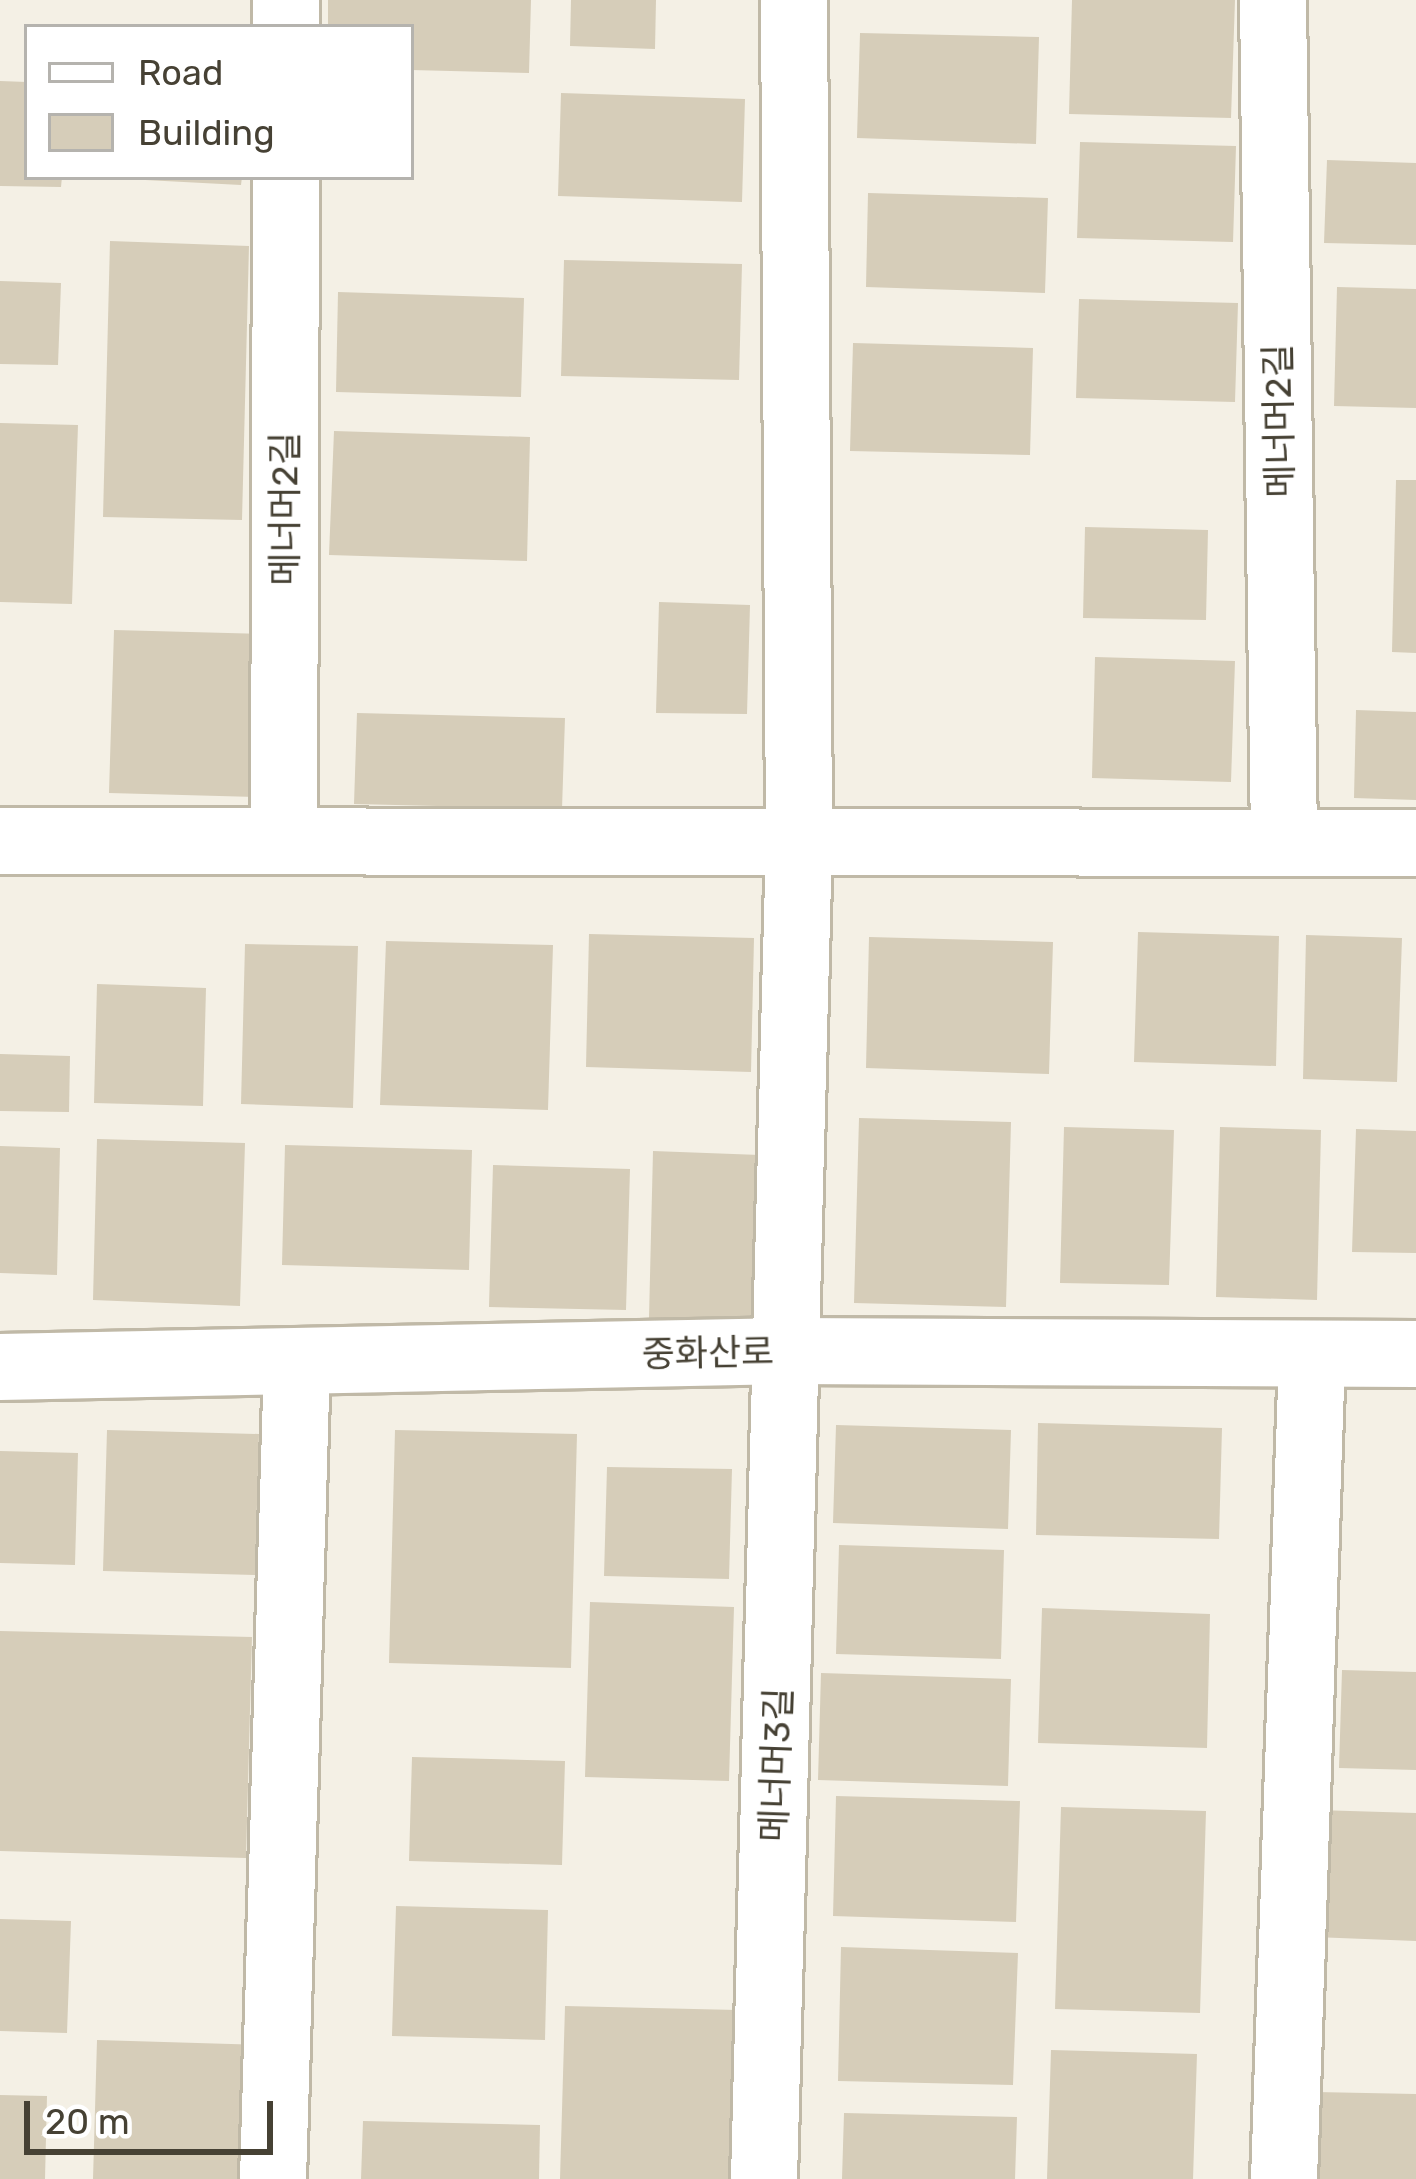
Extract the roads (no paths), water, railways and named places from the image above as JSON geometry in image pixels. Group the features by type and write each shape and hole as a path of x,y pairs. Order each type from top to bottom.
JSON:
{"street":[{"path":"789,1351 799,839 794,0"},
{"name":"메너머2길","path":"1273,0 1284,842"},
{"name":"메너머2길","path":"284,841 286,180"},
{"path":"0,841 1416,843"},
{"name":"중화산로","path":"0,1367 789,1351 1416,1354"},
{"name":"메너머3길","path":"764,2179 789,1351"},
{"path":"1284,2179 1312,1355"},
{"path":"272,2179 297,1363"}]}
